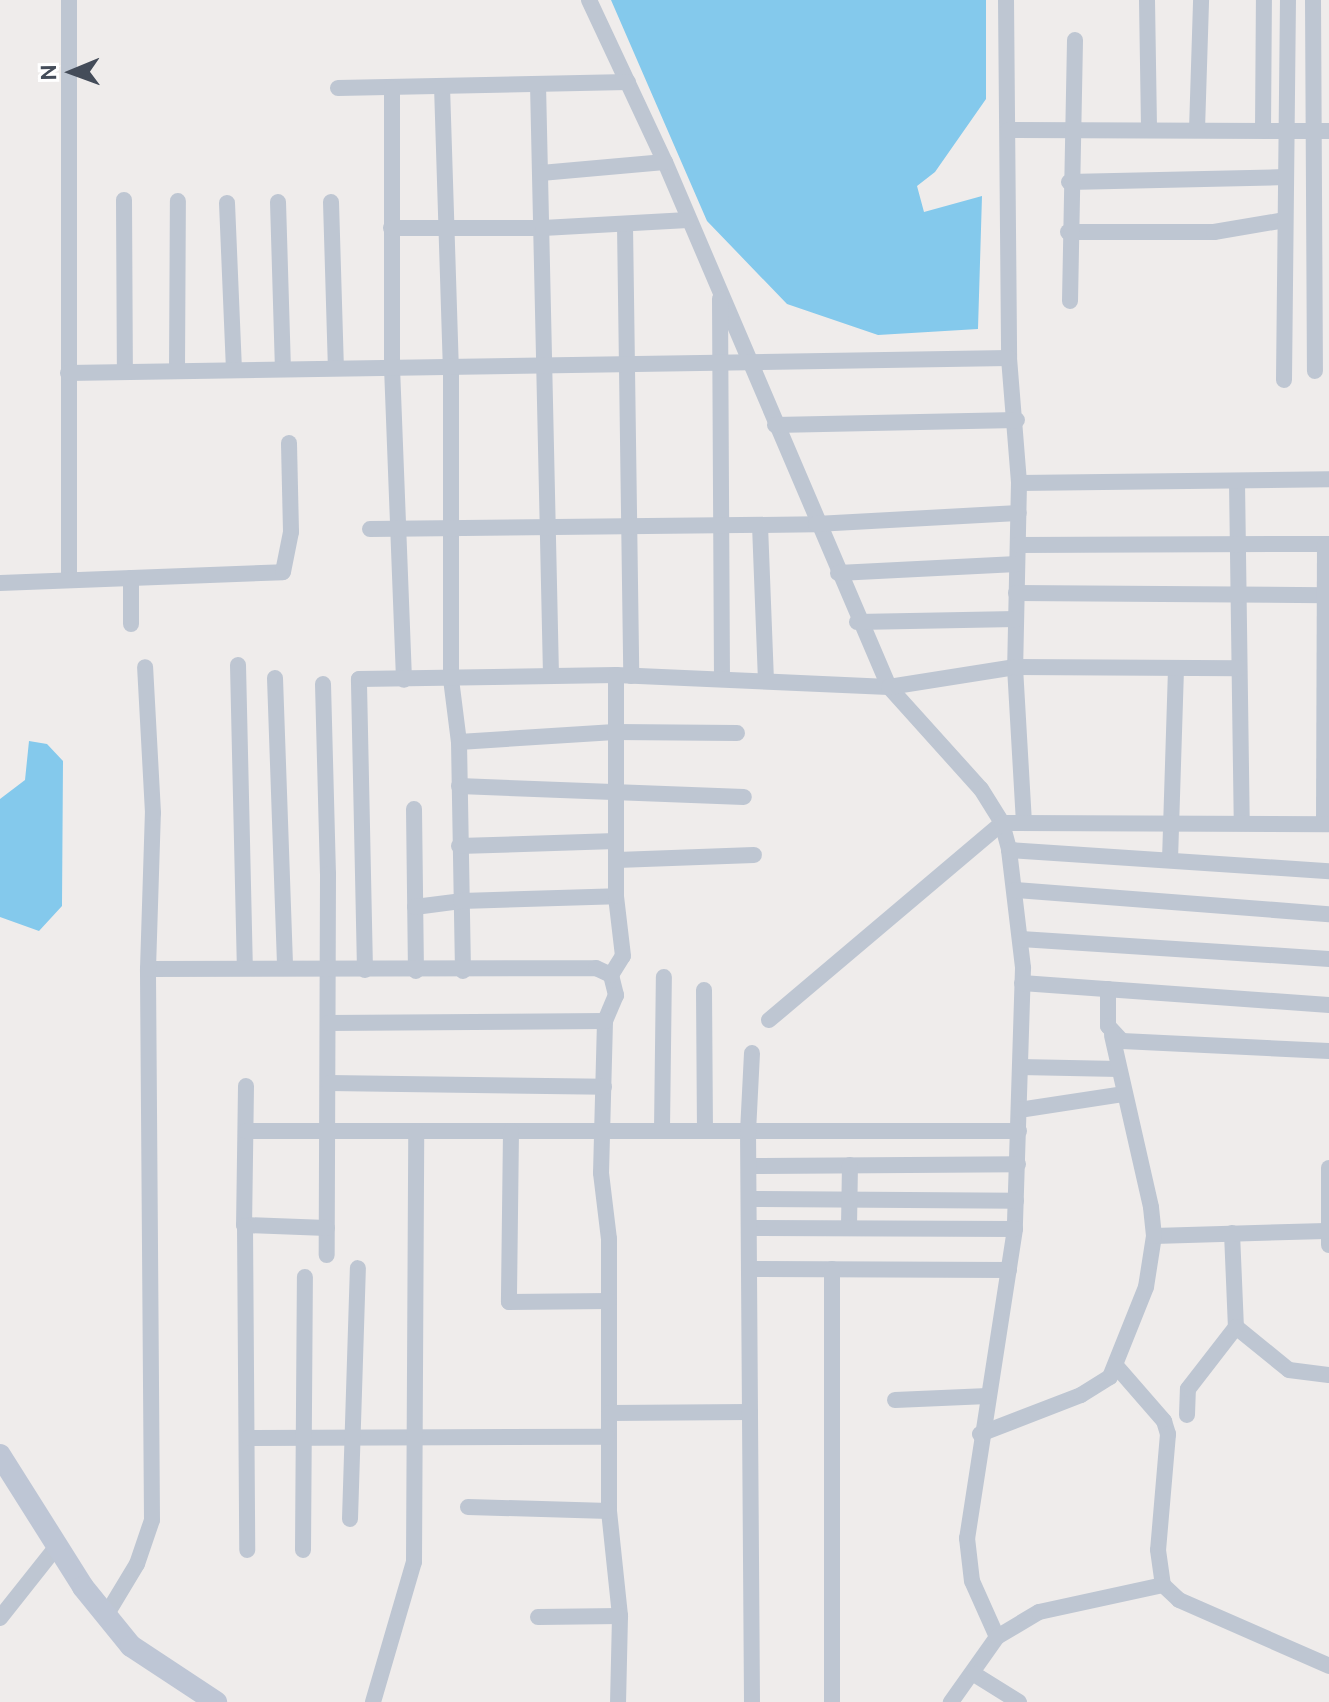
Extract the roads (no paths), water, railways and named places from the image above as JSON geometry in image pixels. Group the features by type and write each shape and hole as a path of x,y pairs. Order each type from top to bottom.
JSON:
{"street":[{"path":"69,0 69,580"},
{"path":"589,0 665,162 857,622 889,687 981,789 1002,823 1009,850 1021,939 1022,983 1015,1229 980,1434 967,1538 972,1581 997,1637"},
{"path":"1006,0 1009,358 1017,420 1019,483 1015,667 1024,823"},
{"path":"1147,0 1149,130"},
{"path":"1197,130 1201,0"},
{"path":"1263,131 1264,0"},
{"path":"1284,380 1288,0"},
{"path":"1313,0 1321,131 1315,371"},
{"path":"1070,301 1069,182 1077,129 1075,40"},
{"path":"338,88 628,82"},
{"path":"538,84 551,675"},
{"path":"442,86 451,366 448,525 451,679 459,742 463,971"},
{"path":"392,88 395,528 404,680"},
{"path":"1008,130 1321,131"},
{"path":"541,173 665,162"},
{"path":"1069,182 1285,177"},
{"path":"124,200 125,372"},
{"path":"177,371 178,201"},
{"path":"278,202 283,369"},
{"path":"331,202 336,368"},
{"path":"227,203 234,370"},
{"path":"391,228 543,228 688,220"},
{"path":"1068,232 1214,232 1285,220"},
{"path":"618,1702 620,1616 609,1511 609,1301 601,1173 605,1021 616,995 611,975 623,956 616,896 615,732 623,676 629,523 625,225"},
{"path":"720,289 722,679"},
{"path":"68,373 1009,358"},
{"path":"775,425 1017,420"},
{"path":"0,583 283,572 291,532 289,443"},
{"path":"1019,483 1329,479"},
{"path":"1237,482 1242,820"},
{"path":"370,529 448,525 816,524 1019,513"},
{"path":"760,525 766,681"},
{"path":"769,1020 1002,823 1242,820 1327,824 1327,544 1018,545"},
{"path":"838,573 1017,564"},
{"path":"131,578 131,624"},
{"path":"1016,593 1326,595"},
{"path":"857,622 1016,619"},
{"path":"238,665 245,967"},
{"path":"105,1617 137,1564 152,1520 148,969 153,813 145,667"},
{"path":"365,970 359,679 623,676 889,687 1015,667 1239,668"},
{"path":"1170,860 1176,668"},
{"path":"275,678 285,968"},
{"path":"323,684 329,1083 327,1255"},
{"path":"459,742 615,732 737,733"},
{"path":"459,786 744,797"},
{"path":"414,809 416,971"},
{"path":"459,846 616,841"},
{"path":"1009,850 1329,871"},
{"path":"617,860 754,855"},
{"path":"1015,890 1329,914"},
{"path":"415,907 461,901 616,896"},
{"path":"1021,939 1329,959"},
{"path":"148,969 245,967 463,971 596,968 611,975"},
{"path":"662,1130 664,977"},
{"path":"1022,983 1329,1005"},
{"path":"980,1434 1094,1389 1117,1367 1146,1287 1154,1236 1112,1035 1108,989"},
{"path":"704,990 705,1131"},
{"path":"328,1023 605,1021"},
{"path":"1112,1035 1131,1043 1329,1051"},
{"path":"752,1053 748,1132 752,1702"},
{"path":"1020,1067 1119,1069"},
{"path":"329,1083 604,1087"},
{"path":"246,1086 247,1550"},
{"path":"1019,1110 1123,1094"},
{"path":"246,1131 416,1132 604,1128 748,1132 1019,1131"},
{"path":"511,1131 509,1302 609,1301"},
{"path":"373,1702 412,1580 416,1132"},
{"path":"750,1166 1018,1164"},
{"path":"849,1227 850,1165"},
{"path":"1154,1236 1232,1233 1328,1238 1329,1168"},
{"path":"750,1199 1016,1201"},
{"path":"245,1226 327,1228"},
{"path":"750,1228 1015,1229"},
{"path":"1187,1415 1188,1389 1236,1327 1232,1233"},
{"path":"350,1519 349,1436 358,1268"},
{"path":"749,1269 1009,1270"},
{"path":"832,1269 832,1702"},
{"path":"303,1550 305,1277"},
{"path":"1236,1327 1289,1370 1329,1375"},
{"path":"1117,1367 1164,1421 1168,1434 1158,1550 1163,1585 1179,1600 1329,1666"},
{"path":"895,1400 988,1396"},
{"path":"609,1413 750,1412"},
{"path":"249,1438 415,1435 607,1437"},
{"path":"0,1455 105,1617 151,1664 216,1702"},
{"path":"468,1507 609,1511"},
{"path":"0,1618 57,1546"},
{"path":"951,1702 974,1674 997,1637 1039,1612 1163,1585"},
{"path":"538,1617 620,1616"},
{"path":"974,1674 1019,1702"}],"water":[{"path":"611,0 986,0 986,99 935,172 917,186 924,212 982,196 978,329 878,335 787,304 707,221"},
{"path":"29,741 47,744 63,761 62,906 39,931 0,917 0,799 25,780"}]}
